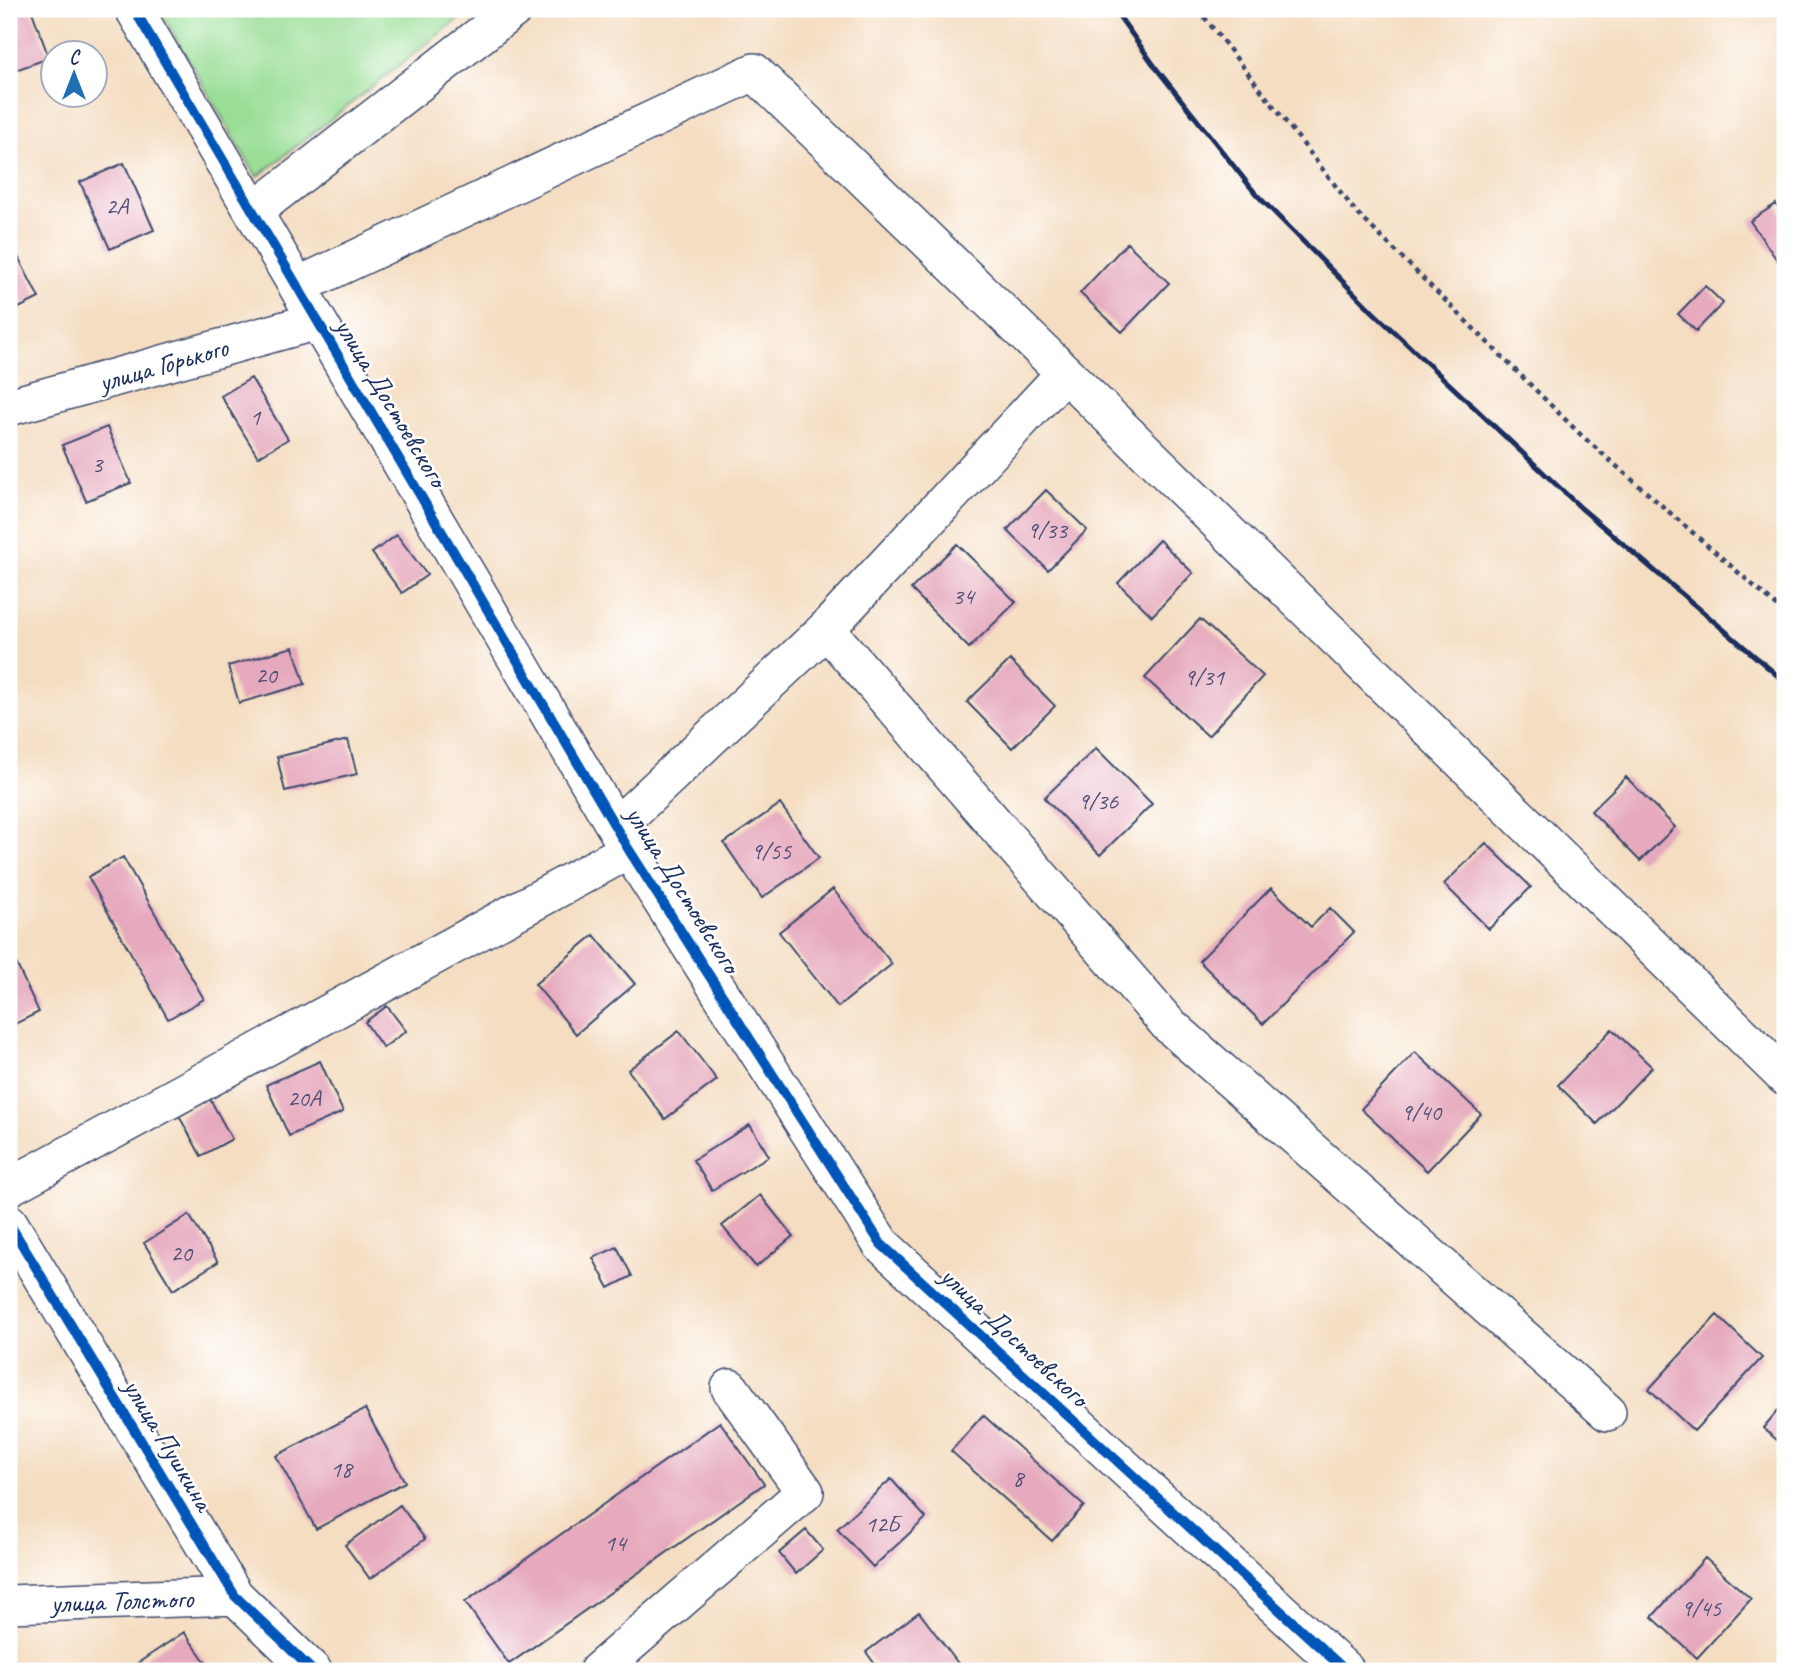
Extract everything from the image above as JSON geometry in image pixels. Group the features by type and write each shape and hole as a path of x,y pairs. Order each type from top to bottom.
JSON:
{"street":[{"name":"улица Достоевского","path":"134,9 624,838 881,1244 1346,1671"},
{"path":"254,211 495,15"},
{"path":"298,286 754,72 1785,1077"},
{"name":"улица Горького","path":"9,407 317,321"},
{"path":"9,1187 624,838 826,629 1065,373"},
{"path":"826,629 1168,1024 1607,1412"},
{"name":"улица Пушкина","path":"9,1223 234,1595 313,1671"},
{"path":"598,1671 805,1492 730,1388"},
{"name":"улица Толстого","path":"9,1604 234,1595"}],"path":[{"path":"1198,9 1356,212 1582,436 1785,613"}],"green space":[{"path":"159,9 471,9 257,177"}],"building":[{"path":"31,9 42,38 38,38 38,62 13,71 9,59 9,13"},
{"path":"124,163 154,230 110,249 80,182"},
{"path":"1776,204 1785,218 1785,255 1777,260 1750,221"},
{"path":"1127,243 1169,283 1122,332 1080,293"},
{"path":"12,245 39,298 9,313 9,246"},
{"path":"1705,286 1723,303 1696,331 1678,314"},
{"path":"251,378 288,439 258,457 221,396"},
{"path":"107,427 131,483 86,501 62,445"},
{"path":"1046,490 1087,530 1048,570 1007,530"},
{"path":"397,535 427,575 402,593 372,553"},
{"path":"1159,540 1193,573 1152,616 1118,583"},
{"path":"957,544 1016,602 969,648 911,589"},
{"path":"1200,619 1263,676 1208,736 1145,678"},
{"path":"293,647 305,684 239,703 228,666"},
{"path":"1010,660 1055,706 1012,748 967,702"},
{"path":"348,740 357,774 285,791 277,757"},
{"path":"1096,748 1152,804 1100,855 1044,798"},
{"path":"1626,777 1675,827 1640,861 1591,811"},
{"path":"780,804 819,858 762,898 724,843"},
{"path":"1486,843 1531,887 1489,929 1444,884"},
{"path":"123,857 204,999 168,1019 88,877"},
{"path":"1271,888 1311,927 1330,908 1354,932 1263,1024 1199,961"},
{"path":"833,889 892,964 838,1007 779,932"},
{"path":"594,935 635,984 576,1034 535,984"},
{"path":"9,948 39,1012 9,1027"},
{"path":"387,1006 406,1031 383,1048 365,1022"},
{"path":"1612,1029 1652,1067 1597,1124 1558,1085"},
{"path":"679,1031 717,1080 665,1119 628,1070"},
{"path":"1415,1052 1481,1114 1427,1171 1361,1109"},
{"path":"320,1061 343,1112 289,1136 266,1085"},
{"path":"210,1099 232,1139 201,1156 179,1116"},
{"path":"750,1125 769,1156 712,1190 693,1160"},
{"path":"760,1195 793,1236 756,1267 722,1226"},
{"path":"189,1215 218,1262 173,1290 144,1243"},
{"path":"617,1247 632,1276 609,1288 593,1258"},
{"path":"1717,1315 1762,1358 1694,1431 1649,1389"},
{"path":"1785,1402 1785,1447 1763,1428"},
{"path":"365,1409 405,1482 316,1529 276,1456"},
{"path":"983,1415 1084,1506 1052,1541 951,1451"},
{"path":"720,1422 764,1484 509,1664 465,1602"},
{"path":"891,1479 926,1518 873,1567 837,1529"},
{"path":"400,1505 425,1539 370,1579 345,1545"},
{"path":"806,1530 823,1550 796,1574 779,1553"},
{"path":"1705,1558 1751,1599 1697,1658 1652,1617"},
{"path":"919,1612 960,1666 953,1671 880,1671 866,1652"},
{"path":"184,1632 212,1671 135,1671 132,1667"}],"railway":[{"path":"1114,9 1156,68 1256,194 1373,312 1581,508 1785,682"}],"cycle path":[{"path":"134,9 629,850 881,1244 1346,1671"},
{"path":"9,1223 235,1596 313,1671"}]}
